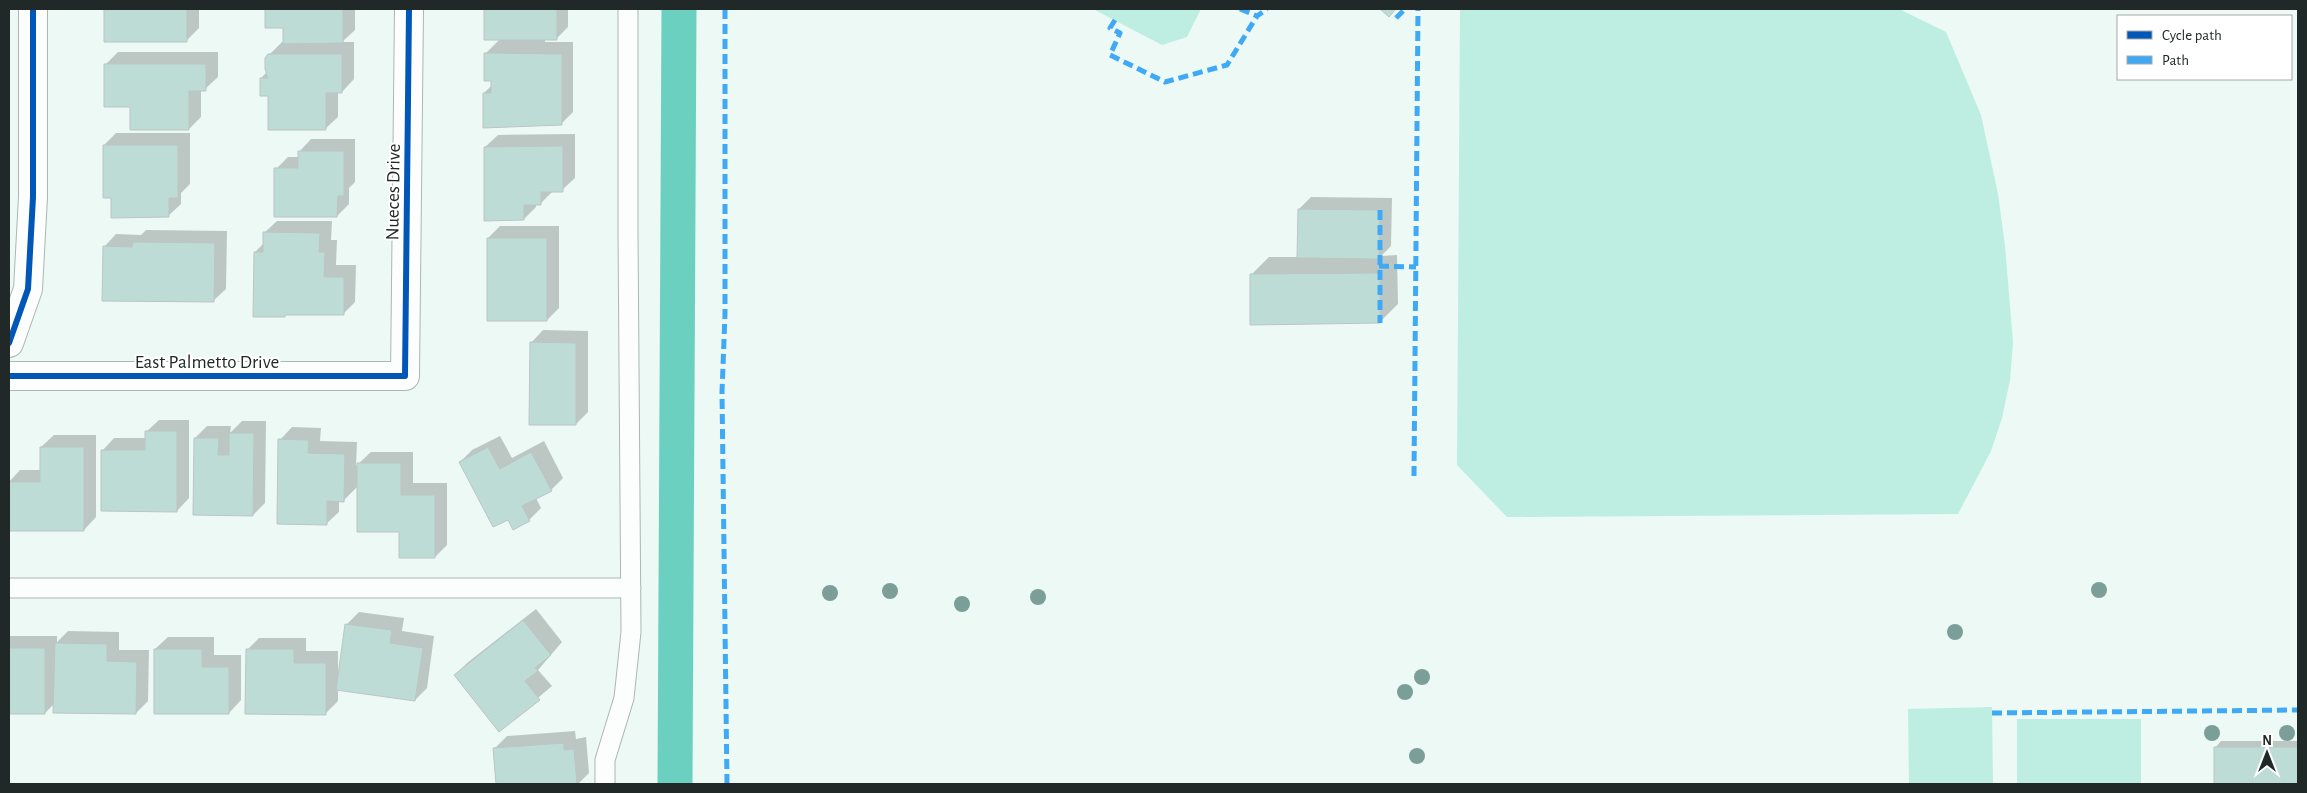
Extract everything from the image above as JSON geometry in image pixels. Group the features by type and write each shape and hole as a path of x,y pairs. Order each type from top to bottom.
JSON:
{"street":[{"path":"9,343 28,289 33,196 33,9"},
{"name":"Nueces Drive","path":"405,376 409,9"},
{"name":"East Palmetto Drive","path":"9,376 405,376"}],"lane":[{"path":"605,784 605,760 624,698 631,632 628,9"},
{"path":"9,588 631,588"}],"green space":[{"path":"1093,9 1201,9 1187,37 1162,45"},
{"path":"1460,9 1899,9 1946,32 1981,115 1998,194 2005,246 2013,342 2010,380 2002,418 1991,451 1958,514 1507,517 1457,465"},
{"path":"1992,707 1993,784 1909,784 1908,709"},
{"path":"2017,719 2141,719 2141,784 2017,784"}],"building":[{"path":"104,9 187,9 187,42 104,42"},
{"path":"265,9 343,9 343,43 283,44 283,28 265,28"},
{"path":"484,9 557,9 557,40 484,40"},
{"path":"1380,9 1396,9 1389,17"},
{"path":"484,53 562,54 562,125 483,128 483,93 491,93 491,81 484,81"},
{"path":"268,54 342,54 342,93 326,93 326,130 268,130 268,96 260,96 260,78 268,78 265,69 265,58"},
{"path":"104,64 206,64 206,91 189,91 189,130 130,130 130,107 104,107"},
{"path":"103,145 178,145 178,198 169,198 169,217 111,218 111,198 103,198"},
{"path":"563,146 563,192 541,192 541,205 524,205 524,220 484,221 484,147"},
{"path":"298,151 344,151 344,196 338,196 337,217 274,217 274,168 298,168"},
{"path":"1298,209 1380,210 1379,259 1297,258"},
{"path":"263,232 320,233 319,252 325,252 324,277 344,277 344,315 253,317 254,252 263,252"},
{"path":"487,238 547,238 547,321 487,321"},
{"path":"133,242 215,243 214,302 102,301 103,246 132,247"},
{"path":"1380,273 1380,323 1250,325 1250,274"},
{"path":"530,342 576,343 576,425 529,425"},
{"path":"145,431 177,431 177,512 101,511 101,450 145,450"},
{"path":"229,433 254,433 253,516 193,515 194,438 219,438 218,455 229,455"},
{"path":"278,439 309,440 308,453 345,454 344,502 327,501 327,525 277,524"},
{"path":"40,447 84,447 84,531 9,531 9,482 40,482"},
{"path":"488,447 500,469 531,452 552,491 522,506 530,521 513,530 508,520 493,527 459,462"},
{"path":"357,463 401,463 401,495 435,495 435,558 399,558 399,532 357,532"},
{"path":"523,620 551,655 535,668 538,671 525,681 540,700 499,732 454,675"},
{"path":"345,624 392,630 390,643 423,648 415,701 336,690"},
{"path":"55,643 107,644 107,661 137,662 136,714 53,713"},
{"path":"9,648 45,648 45,714 9,714"},
{"path":"154,649 202,649 202,667 229,667 229,714 154,714"},
{"path":"246,649 294,649 294,663 326,663 326,715 245,714"},
{"path":"564,743 564,750 574,749 577,784 496,784 493,748"},
{"path":"2214,747 2298,747 2298,784 2214,784"}],"waterway":[{"path":"675,784 679,9"}],"marked path":[{"path":"725,9 725,314 722,392 727,784"},
{"path":"1240,9 1257,16 1267,9"},
{"path":"1396,18 1405,9"},
{"path":"1414,476 1418,9"},
{"path":"1115,20 1110,28 1120,33 1110,55 1165,82 1227,65 1257,16"},
{"path":"1380,210 1380,323"},
{"path":"1379,266 1416,267"},
{"path":"1992,713 2298,710"}],"cycle path":[{"path":"9,343 28,289 33,197 33,9"},
{"path":"9,376 405,376 409,9"}]}
